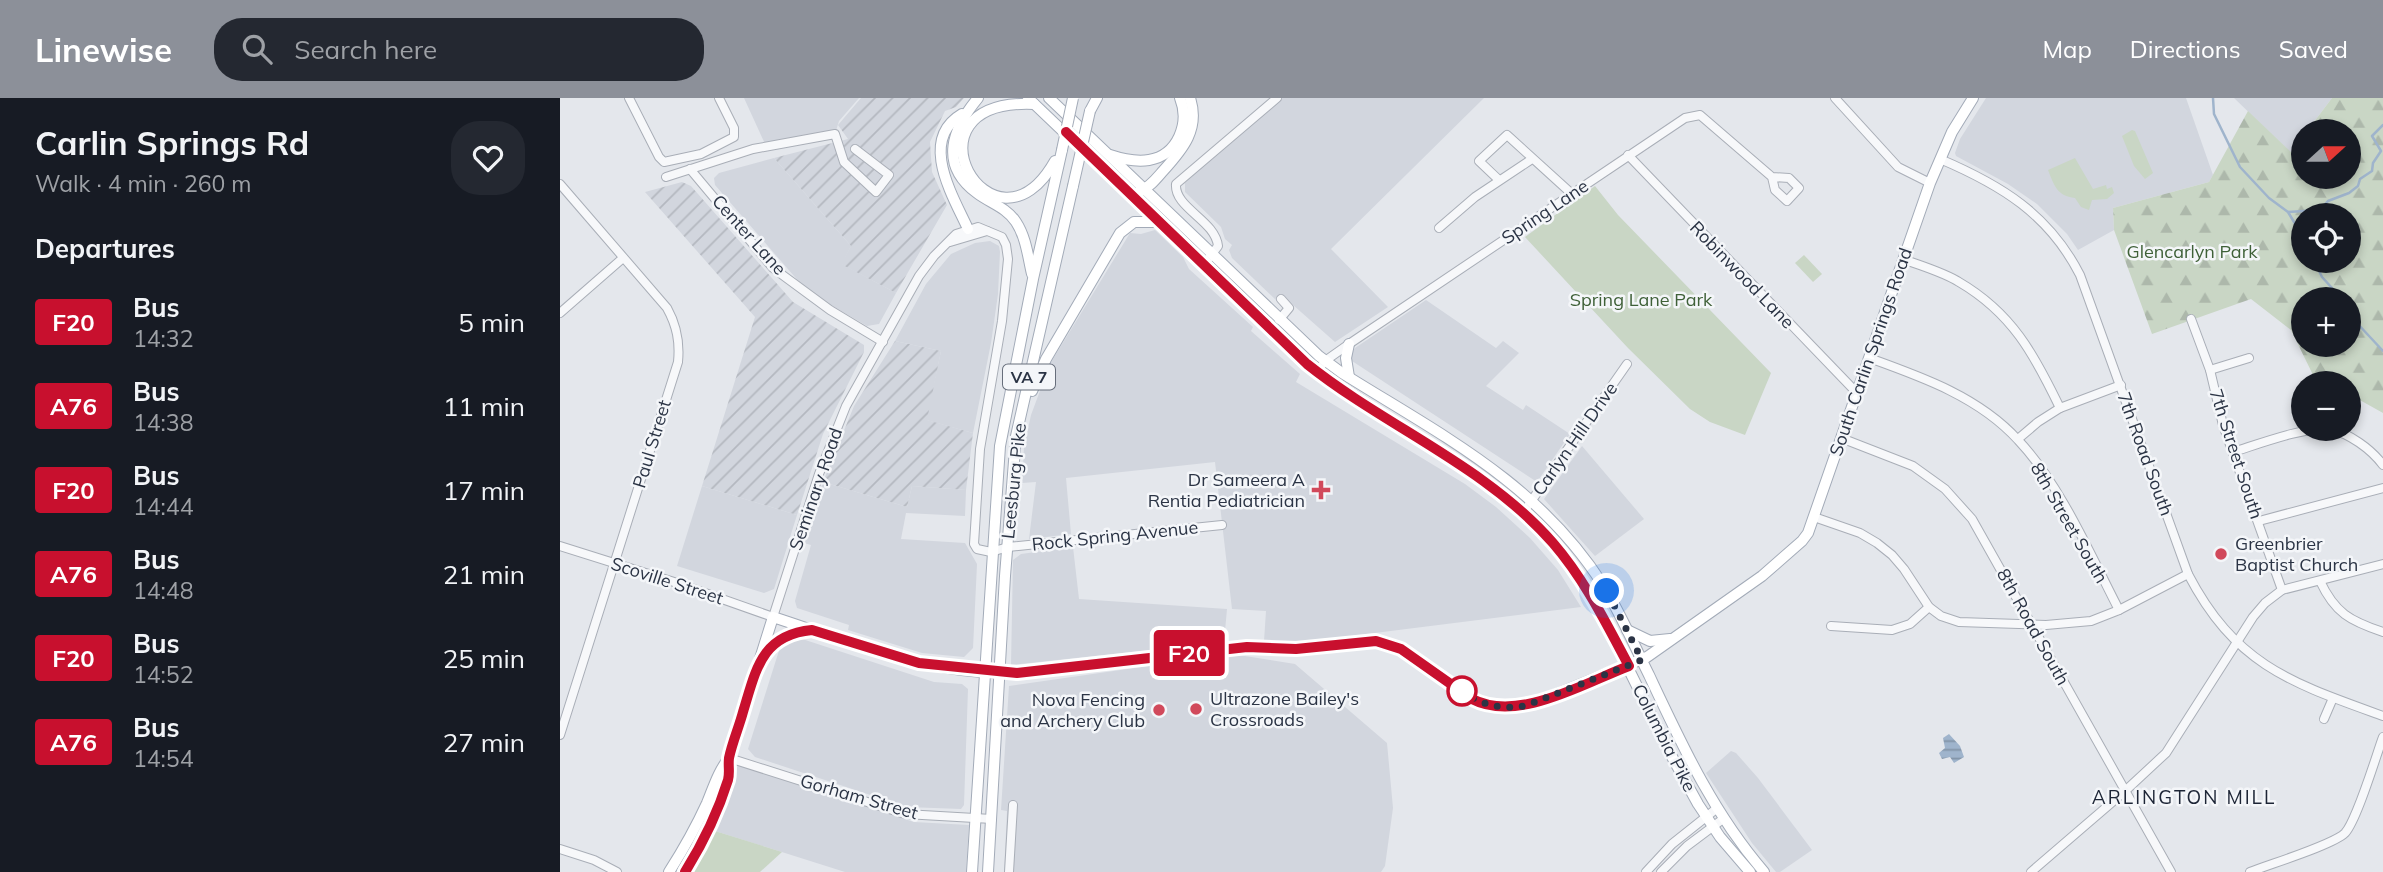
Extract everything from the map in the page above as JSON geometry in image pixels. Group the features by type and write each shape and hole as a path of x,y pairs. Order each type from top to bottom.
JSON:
{"main road":[{"path":"978,98 967,111 955,134 954,156 957,166 975,192 997,204 1015,221 1024,239 1033,279"},
{"name":"Columbia Pike","path":"1049,98 1325,361 1485,463 1533,500 1556,524 1587,561 1607,591 1716,808 1764,872"},
{"name":"Leesburg Pike","path":"972,872 1000,446 1073,98"},
{"name":"Leesburg Pike","path":"989,872 1016,436 1094,98"},
{"path":"1109,155 1146,161 1160,157 1170,149 1184,125 1184,107 1180,98"},
{"path":"1128,193 1145,189 1187,142 1194,120 1190,98"},
{"name":"South Carlin Springs Road","path":"773,617 919,663 1000,673 1031,672 1247,647 1296,649 1376,641 1401,649 1472,699 1501,708 1534,703 1629,666 1675,638 1779,562 1802,541 1814,517 1930,183 1952,132 1973,98"},
{"path":"1031,101 1003,102 979,112 968,127 962,143 964,159 970,173 989,190 1005,195 1022,192 1038,184 1050,171 1062,149"},
{"name":"Columbia Pike","path":"1031,101 1284,344 1317,372 1467,470 1523,513 1553,543 1587,588 1629,666 1671,755 1710,822 1750,872"},
{"path":"967,111 949,124 940,152 943,170 968,229"},
{"path":"1016,436 1034,383 1046,359 1120,233 1134,222 1158,222"},
{"path":"1349,344 1346,358 1349,377"},
{"name":"Seminary Road","path":"685,872 709,829 729,776 729,758 773,617"},
{"path":"761,657 787,634 812,630"},
{"path":"1627,630 1650,641 1675,638"},
{"name":"Seminary Road","path":"669,872 708,800 718,772 729,758"}],"street":[{"path":"629,98 664,162 701,154 733,137 734,128 719,98"},
{"path":"1203,266 1213,256 1219,244 1215,234 1178,196 1176,184 1277,98"},
{"path":"1835,98 1898,167 1930,183"},
{"name":"Spring Lane","path":"1317,372 1325,361 1349,344 1678,121 1700,115 1772,177"},
{"path":"666,177 753,149 835,134 844,162 876,191 889,175 855,149"},
{"path":"1499,180 1479,161 1507,135 1572,194"},
{"name":"Robinwood Lane","path":"1628,155 1857,393"},
{"path":"1439,228 1457,211 1532,159"},
{"name":"7th Road South","path":"1940,159 2021,202 2059,239 2080,275 2188,574 2219,624 2237,642 2282,676 2383,716"},
{"name":"Center Lane","path":"690,169 773,268 830,310 883,342"},
{"name":"Paul Street","path":"560,184 667,308 676,327 679,348 678,362 560,736"},
{"path":"968,229 978,227 998,234 1005,240 1008,259 1002,321 980,449 975,509 975,546 981,551 991,552 1008,547"},
{"name":"Seminary Road","path":"773,617 839,420 919,276 956,234 968,229"},
{"path":"948,242 987,231"},
{"path":"560,313 623,258"},
{"path":"1903,259 1957,280 1995,306 2020,335 2041,368 2060,408"},
{"path":"1279,320 1289,308 1280,299"},
{"name":"7th Street South","path":"2190,319 2210,370 2233,452 2282,590"},
{"name":"8th Street South","path":"1869,358 1942,386 1971,402 2018,439 2061,502 2119,610"},
{"path":"2210,370 2249,358"},
{"name":"Carlyn Hill Drive","path":"1523,513 1627,364"},
{"path":"2018,439 2060,408 2120,385"},
{"path":"2233,452 2312,430 2329,429 2373,452 2383,464"},
{"name":"8th Road South","path":"1841,438 1913,466 1945,489 1972,519 2171,872"},
{"path":"2259,521 2383,488"},
{"path":"1814,517 1860,533 1877,543 1904,569 1929,607 1941,616 1959,622 2032,624 2091,621 2119,610 2188,574"},
{"name":"Rock Spring Avenue","path":"1008,547 1223,524"},
{"name":"Scoville Street","path":"560,546 773,617"},
{"path":"2031,872 2166,753 2259,610 2282,590 2383,564"},
{"path":"2320,581 2329,601 2344,616 2383,632"},
{"path":"1831,626 1892,630 1910,624 1929,607"},
{"path":"2324,719 2333,698"},
{"path":"2250,872 2331,841 2346,832 2383,737"},
{"name":"Gorham Street","path":"729,758 905,814 992,819"},
{"path":"1009,872 1013,805"},
{"path":"1661,872 1710,822 1716,808"},
{"path":"1646,872 1672,844 1710,822 1723,819"},
{"path":"560,849 594,860 617,872"}],"shaded area":[{"path":"744,98 859,98 839,121 835,134 766,146"},
{"path":"861,98 964,98 956,107 945,111 930,142 932,172 947,205 896,293 841,264 851,246 774,158 848,139 838,125"},
{"path":"1280,98 1484,98 1331,249 1388,307 1335,342 1284,297 1278,302 1232,258 1229,250 1232,245 1225,239 1221,227 1185,192 1182,180"},
{"path":"1986,98 2186,98 2213,175 2209,182 2113,208 2114,230 2078,250 2067,234 2037,204 2008,184 1956,156 1960,139"},
{"path":"2234,98 2332,98 2316,119 2291,119 2291,153"},
{"path":"774,158 851,246 842,264 896,293 879,324 867,326 807,291 715,185 714,178 719,173"},
{"path":"682,182 691,186 793,302 864,345 864,352 823,434 797,515 702,486 755,317 645,192"},
{"path":"1155,230 1183,257 1189,269 1253,327 1251,331 1300,374 1296,382 1465,484 1496,507 1530,538 1558,570 1581,607 1295,643 1264,641 1266,611 1232,609 1215,462 1066,478 1071,534 1029,539 1036,482 1022,483 1024,447 1031,415 1050,364 1130,233 1141,234"},
{"path":"990,241 999,246 1000,252 998,294 973,433 926,420 941,351 895,341 926,284 951,254 975,243"},
{"path":"1426,300 1496,348 1503,341 1519,353 1486,386 1523,410 1526,405 1570,434 1537,482 1352,361 1351,354 1355,348"},
{"path":"895,341 941,351 927,420 973,433 966,490 912,486 907,507 823,482 854,406"},
{"path":"1582,446 1644,519 1595,556 1544,499"},
{"path":"823,482 907,507 912,486 966,490 965,516 906,513 901,539 965,543 977,564 973,648 964,657 922,653 848,630 849,625 797,608 795,601 811,545 804,543"},
{"path":"702,486 797,515 774,589 764,593 677,566"},
{"path":"1073,547 1079,599 1227,609 1224,642 1011,665 1013,560 1021,554"},
{"path":"793,636 934,682 962,684 968,689 964,805 961,809 907,807 755,757 748,749 782,641"},
{"path":"1232,654 1295,664 1387,743 1393,808 1385,866 1381,872 1004,872 1007,811 1001,810 1009,686"},
{"path":"1731,751 1736,753 1758,778 1812,850 1780,872 1776,872 1752,843 1706,773"},
{"path":"738,765 914,822 969,825 966,872 845,872 715,831"}],"green space":[{"name":"Glencarlyn Park","path":"2332,98 2383,98 2383,413 2361,401 2361,371 2311,371 2304,357 2361,357 2361,287 2291,287 2291,330 2251,299 2152,334 2114,230 2113,208 2209,182 2248,111 2291,152 2291,189 2361,189 2361,119 2316,119"},
{"path":"2135,131 2153,173 2145,179 2134,166 2122,136"},
{"path":"2075,158 2093,189 2106,185 2107,189 2112,187 2114,193 2107,199 2092,200 2089,210 2081,207 2075,198 2060,192 2048,170"},
{"name":"Spring Lane Park","path":"1595,186 1618,215 1771,373 1745,435 1710,422 1690,409 1628,348 1525,237"},
{"path":"1804,255 1822,274 1813,282 1795,263"},
{"path":"715,831 782,852 760,872 692,872"}],"water":[{"path":"1949,734 1960,746 1964,757 1954,763 1950,757 1942,759 1939,753 1945,748 1943,738"}],"waterway":[{"path":"2213,98 2214,114 2240,167 2291,217"},
{"path":"2288,212 2320,210 2328,201 2349,193 2358,186 2360,179 2372,171 2373,163 2381,151 2372,136 2383,125"},
{"path":"2320,273 2331,287"},
{"path":"2361,327 2383,351"}],"bus line":[{"name":"F20","path":"685,872 709,829 729,776 729,758 761,657 782,637 794,632 812,630 919,663 1000,673 1031,672 1247,647 1296,649 1376,641 1401,649 1472,699 1501,708 1525,706 1629,666 1587,588 1560,551 1530,519 1467,470 1336,386 1307,364 1066,132"}],"place":[{"name":"Dr Sameera A Rentia Pediatrician","path":"1321,490"},
{"name":"Greenbrier Baptist Church","path":"2221,554"},
{"name":"Ultrazone Bailey's Crossroads","path":"1196,709"},
{"name":"Nova Fencing and Archery Club","path":"1159,710"}],"district":[{"name":"ARLINGTON MILL","path":"2184,797"}],"route":[{"path":"1462,691 1457,688 1472,699 1491,706 1525,706 1642,660 1607,591"}]}
